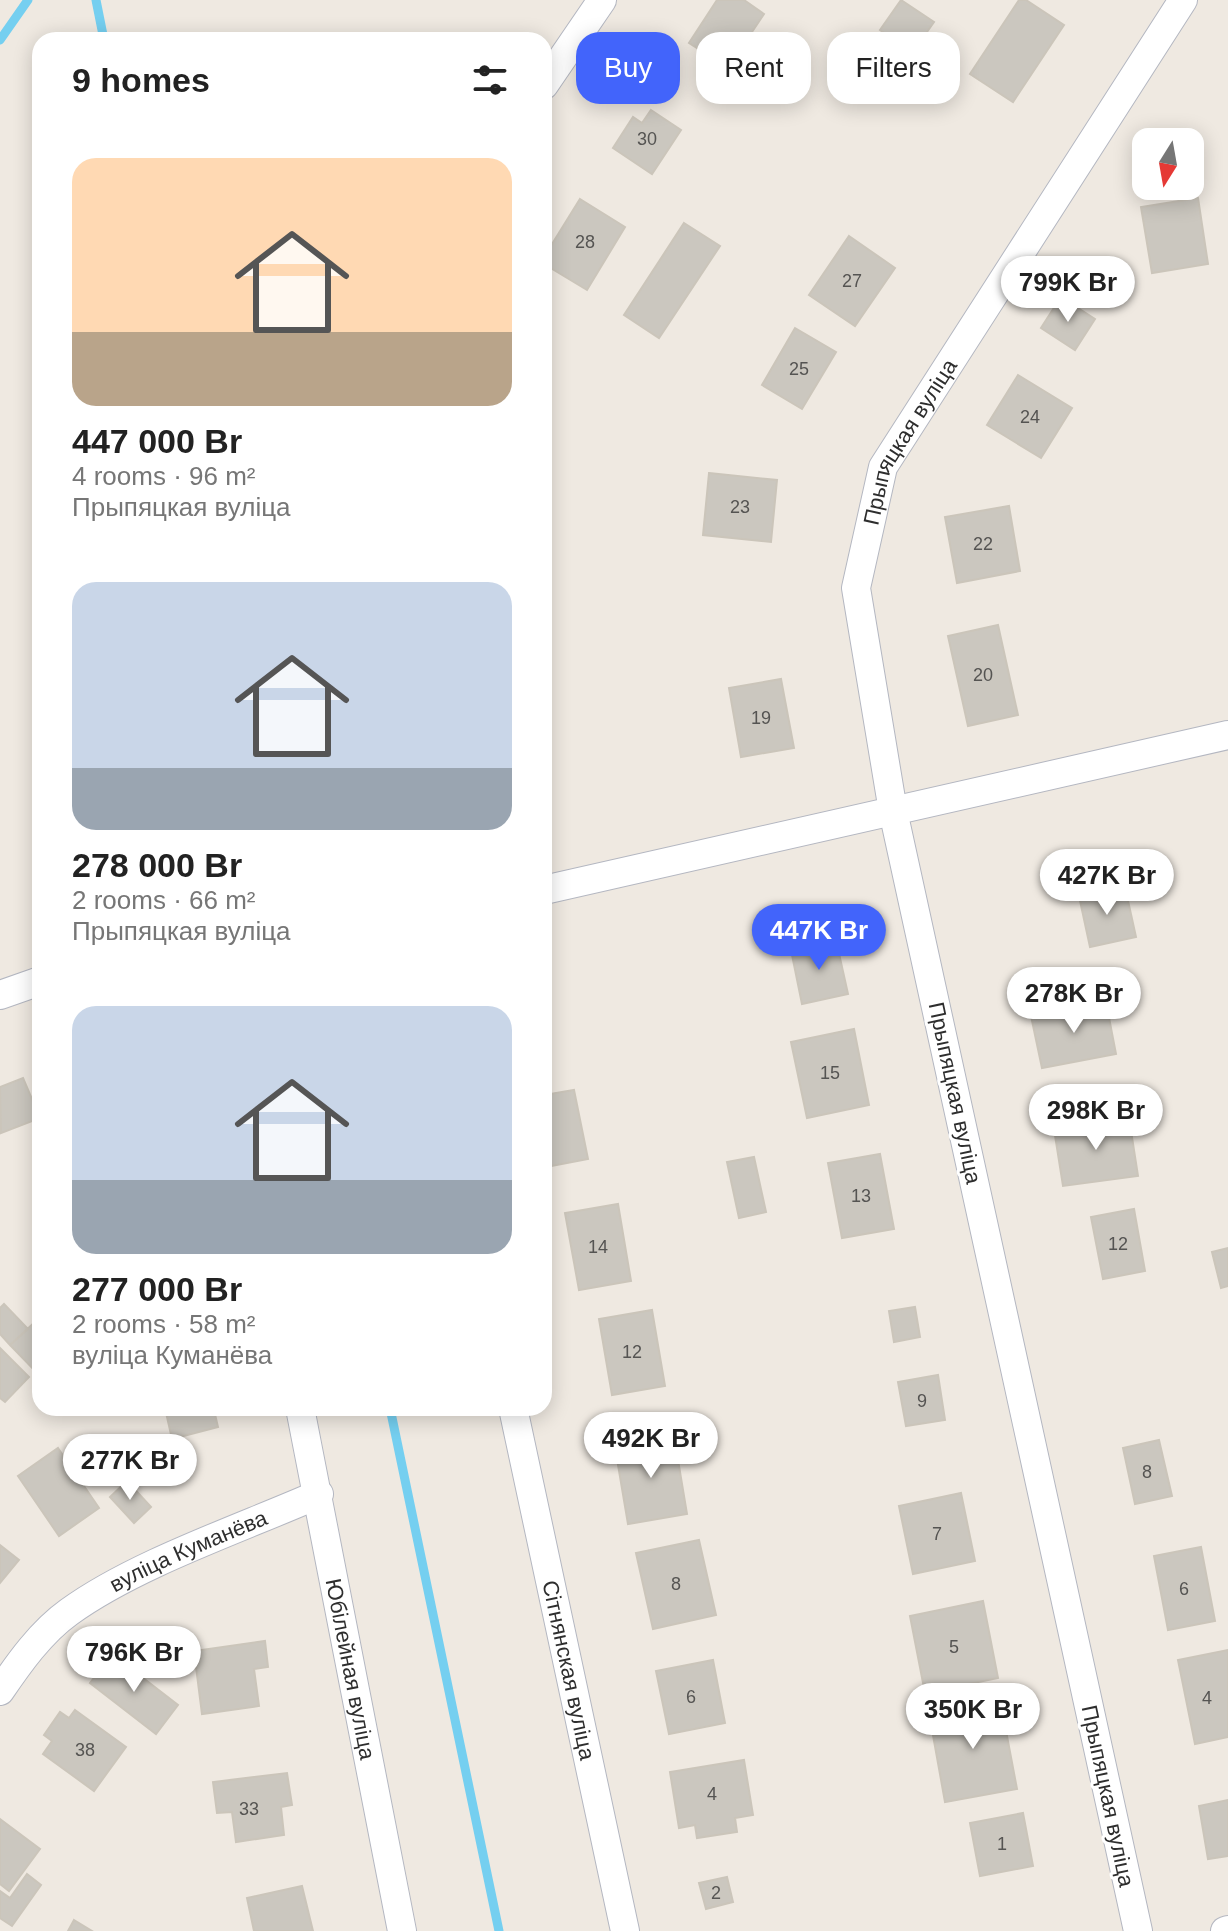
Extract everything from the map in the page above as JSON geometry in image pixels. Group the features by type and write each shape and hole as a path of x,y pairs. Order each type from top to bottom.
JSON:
{"street":[{"path":"552,73 602,0"},
{"name":"Прыпяцкая вуліца","path":"1138,1931 893,811 856,588 883,467 1183,0"},
{"path":"552,888 1228,735"},
{"path":"0,995 32,984"},
{"name":"Юбілейная вуліца","path":"302,1416 402,1931"},
{"name":"Сітнянская вуліца","path":"515,1416 625,1931"},
{"name":"вуліца Куманёва","path":"0,1691 22,1660 67,1613 120,1581 319,1494"}],"building":[{"path":"717,0 744,0 764,14 752,32 696,32"},
{"path":"901,0 934,22 927,32 880,30"},
{"path":"1019,0 1026,0 1064,25 1013,102 970,74"},
{"path":"696,32 696,47 689,43"},
{"path":"651,110 681,130 652,174 613,148 633,117 642,123"},
{"path":"580,199 625,227 587,290 552,269 552,244"},
{"path":"1198,200 1208,264 1152,273 1141,207"},
{"path":"684,223 720,246 659,338 624,315"},
{"path":"849,236 895,268 855,326 809,295"},
{"path":"1061,297 1095,319 1075,350 1041,328"},
{"path":"795,328 836,352 802,409 762,385"},
{"path":"1018,375 1072,408 1041,458 987,425"},
{"path":"709,473 777,480 771,542 703,535"},
{"path":"1009,506 1020,571 957,583 945,517"},
{"path":"998,625 1018,715 968,726 948,636"},
{"path":"781,679 794,748 741,757 729,688"},
{"path":"1125,887 1136,937 1090,947 1079,896"},
{"path":"836,940 848,994 802,1004 791,950"},
{"path":"1106,1002 1116,1054 1042,1068 1031,1016"},
{"path":"854,1029 869,1105 807,1118 791,1042"},
{"path":"23,1078 32,1099 32,1121 1,1133 0,1087"},
{"path":"574,1090 588,1159 552,1166 552,1094"},
{"path":"1129,1118 1138,1176 1063,1186 1054,1129"},
{"path":"880,1154 894,1229 842,1238 828,1163"},
{"path":"754,1157 766,1212 739,1218 727,1162"},
{"path":"618,1204 631,1281 579,1290 565,1213"},
{"path":"1134,1209 1145,1271 1103,1279 1091,1217"},
{"path":"1228,1248 1228,1286 1221,1288 1212,1252"},
{"path":"4,1304 28,1329 10,1345 0,1334 0,1308"},
{"path":"915,1307 920,1337 894,1342 889,1311"},
{"path":"652,1310 665,1386 612,1395 599,1319"},
{"path":"32,1325 32,1368 10,1345"},
{"path":"0,1348 29,1377 5,1402 0,1398"},
{"path":"938,1375 945,1420 906,1426 898,1382"},
{"path":"167,1416 215,1416 218,1427 172,1439"},
{"path":"674,1436 687,1514 628,1524 615,1447"},
{"path":"1159,1440 1172,1496 1135,1504 1123,1448"},
{"path":"58,1448 99,1508 59,1536 18,1476"},
{"path":"127,1481 151,1507 134,1523 110,1497"},
{"path":"961,1493 975,1561 913,1574 899,1506"},
{"path":"699,1540 716,1615 653,1629 636,1553"},
{"path":"0,1545 19,1560 0,1583"},
{"path":"1201,1547 1215,1621 1168,1630 1154,1556"},
{"path":"983,1601 998,1678 925,1693 910,1616"},
{"path":"265,1641 268,1667 254,1669 259,1706 202,1714 194,1651"},
{"path":"1228,1650 1228,1737 1195,1744 1178,1660"},
{"path":"112,1654 178,1705 156,1734 90,1683"},
{"path":"713,1660 725,1723 669,1734 656,1671"},
{"path":"1000,1699 1017,1789 945,1802 929,1713"},
{"path":"75,1710 126,1747 94,1791 43,1754 52,1741 44,1735 60,1712 69,1718"},
{"path":"744,1760 753,1815 735,1818 737,1832 697,1838 695,1825 679,1828 670,1772"},
{"path":"287,1773 292,1805 281,1807 284,1835 236,1842 232,1812 217,1813 213,1782"},
{"path":"1228,1800 1228,1856 1208,1859 1199,1806"},
{"path":"1023,1813 1033,1866 980,1876 970,1823"},
{"path":"0,1819 40,1849 9,1891 0,1884"},
{"path":"27,1874 41,1885 12,1926 0,1918 0,1891 10,1898"},
{"path":"727,1877 733,1902 706,1909 699,1883"},
{"path":"302,1886 313,1931 254,1931 247,1898"},
{"path":"74,1920 92,1931 68,1931"}],"waterway":[{"path":"0,40 28,0"},
{"path":"96,0 102,32"},
{"path":"392,1416 499,1931"}]}
